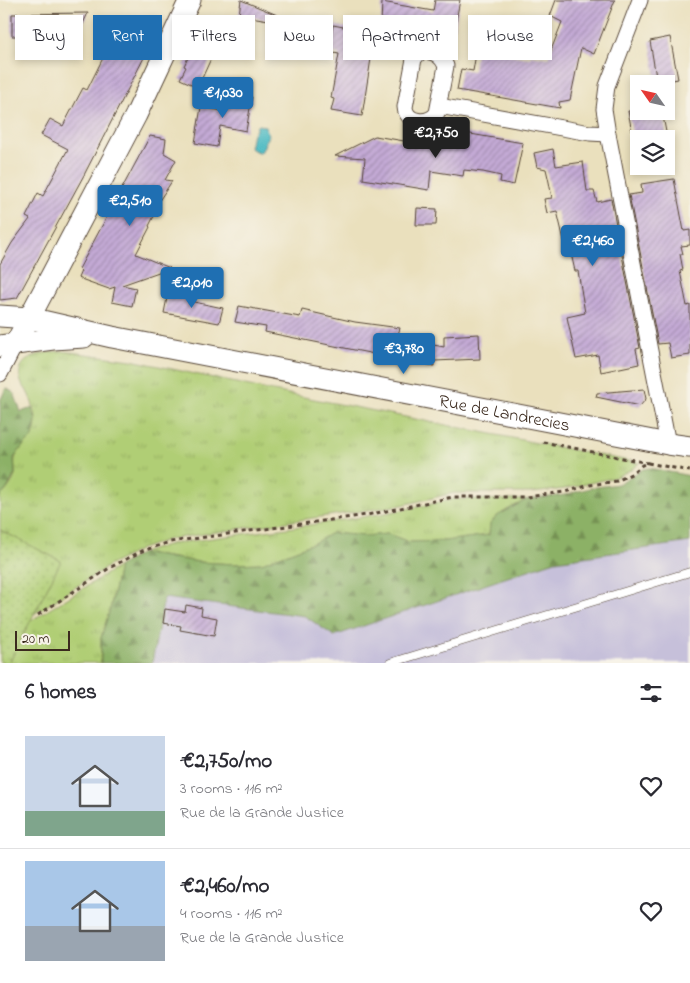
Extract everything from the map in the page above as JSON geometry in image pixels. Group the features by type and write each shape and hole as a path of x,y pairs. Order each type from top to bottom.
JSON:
{"main road":[{"path":"8,346 29,318 136,116 190,0"},
{"name":"Rue de Landrecies","path":"0,316 29,318 112,337 690,447"},
{"name":"Rue de Landrecies","path":"8,346 58,338 112,337"}],"street":[{"path":"640,0 607,86 604,109 668,444"},
{"path":"439,106 590,133 608,134"},
{"path":"0,374 8,346"}],"lane":[{"path":"390,663 690,572"}],"path":[{"path":"38,614 111,567 142,551 170,542 367,515 453,497 526,497 565,492 617,481 648,463 690,471"}],"shaded area":[{"path":"690,542 690,663 152,663 164,597 305,616 334,636 555,561"}],"green space":[{"path":"62,351 131,360 268,390 639,463 616,477 564,489 532,493 454,493 402,505 170,539 141,549 110,565 34,614 60,561 0,530 0,497 14,478 16,456 32,436 36,421 29,395 20,381 20,370 23,364 34,356"},
{"path":"6,388 14,393 21,412 32,408 36,420 33,437 14,458 15,474 0,497 0,401"},
{"path":"649,468 690,476 690,542 555,561 334,636 305,616 164,598 152,663 101,663 101,638 111,606 119,566 142,553 199,562 262,563 314,543 332,533 364,536 388,534 409,542 445,541 489,535 490,524 497,516 526,500 565,495 590,488 618,484 643,469"},
{"path":"454,499 526,500 502,513 494,522 489,535 445,541 409,542 388,534 364,536 332,533 314,543 262,563 199,562 142,553 170,544 348,519"},
{"path":"0,530 61,561 9,663 0,663"},
{"path":"119,566 111,606 101,638 101,663 9,663 29,622"}],"water":[{"path":"258,125 265,126 269,135 260,153 250,148 253,133"}],"building":[{"path":"241,0 277,15 265,15 265,19 255,18 255,15 239,15"},
{"path":"435,0 460,0 457,15 381,15 382,2 433,11"},
{"path":"556,0 615,0 594,54 581,48 570,100 559,102 560,108 457,90 461,69 473,71 475,60 552,60 552,48 562,22 550,15"},
{"path":"88,13 83,24 83,15 15,15 15,36 12,36 12,14"},
{"path":"333,25 343,27 343,60 371,60 362,116 331,111 334,99 331,98 339,54 333,53"},
{"path":"670,37 678,79 675,80 675,75 656,75 650,41"},
{"path":"102,60 143,60 84,175 17,298 0,300 0,264 12,243 30,219 26,217 38,193 43,196 68,149 41,135 50,119 63,126 83,88 87,90"},
{"path":"187,60 210,60 198,87 180,79 186,67 184,66"},
{"path":"226,93 252,97 246,131 220,126 217,147 195,143 201,107 223,111"},
{"path":"628,111 630,111 630,120 664,120 666,130 632,130"},
{"path":"447,130 523,143 514,185 500,182 501,176 483,172 464,170 463,176 431,171 429,190 363,179 365,158 335,156 375,136 433,146 434,144 444,146"},
{"path":"150,136 166,139 164,153 176,160 165,180 172,181 153,210 156,212 136,254 170,268 122,285 136,288 132,306 112,302 115,287 109,289 78,278 81,271 79,269"},
{"path":"553,149 556,166 583,162 587,191 594,191 597,202 611,199 640,348 636,349 639,364 601,372 598,355 576,359 567,317 585,313 578,271 575,271 570,249 566,249 557,211 547,213 544,199 552,198 549,182 546,169 537,167 534,153"},
{"path":"674,179 684,231 690,230 690,245 681,246 683,254 680,254 683,270 680,271 687,306 690,305 690,355 671,358 668,343 658,344 629,195 642,193 641,184"},
{"path":"417,208 437,209 436,225 416,225"},
{"path":"168,293 195,298 194,302 223,308 219,323 164,313"},
{"path":"239,306 300,317 302,310 355,322 400,328 397,338 444,347 444,336 479,334 480,359 435,361 434,366 265,332 266,327 235,322"},
{"path":"644,389 646,399 640,406 596,397 597,393"},
{"path":"186,605 202,608 201,615 217,618 214,636 180,630 181,626 163,623 165,609 185,612"}]}
